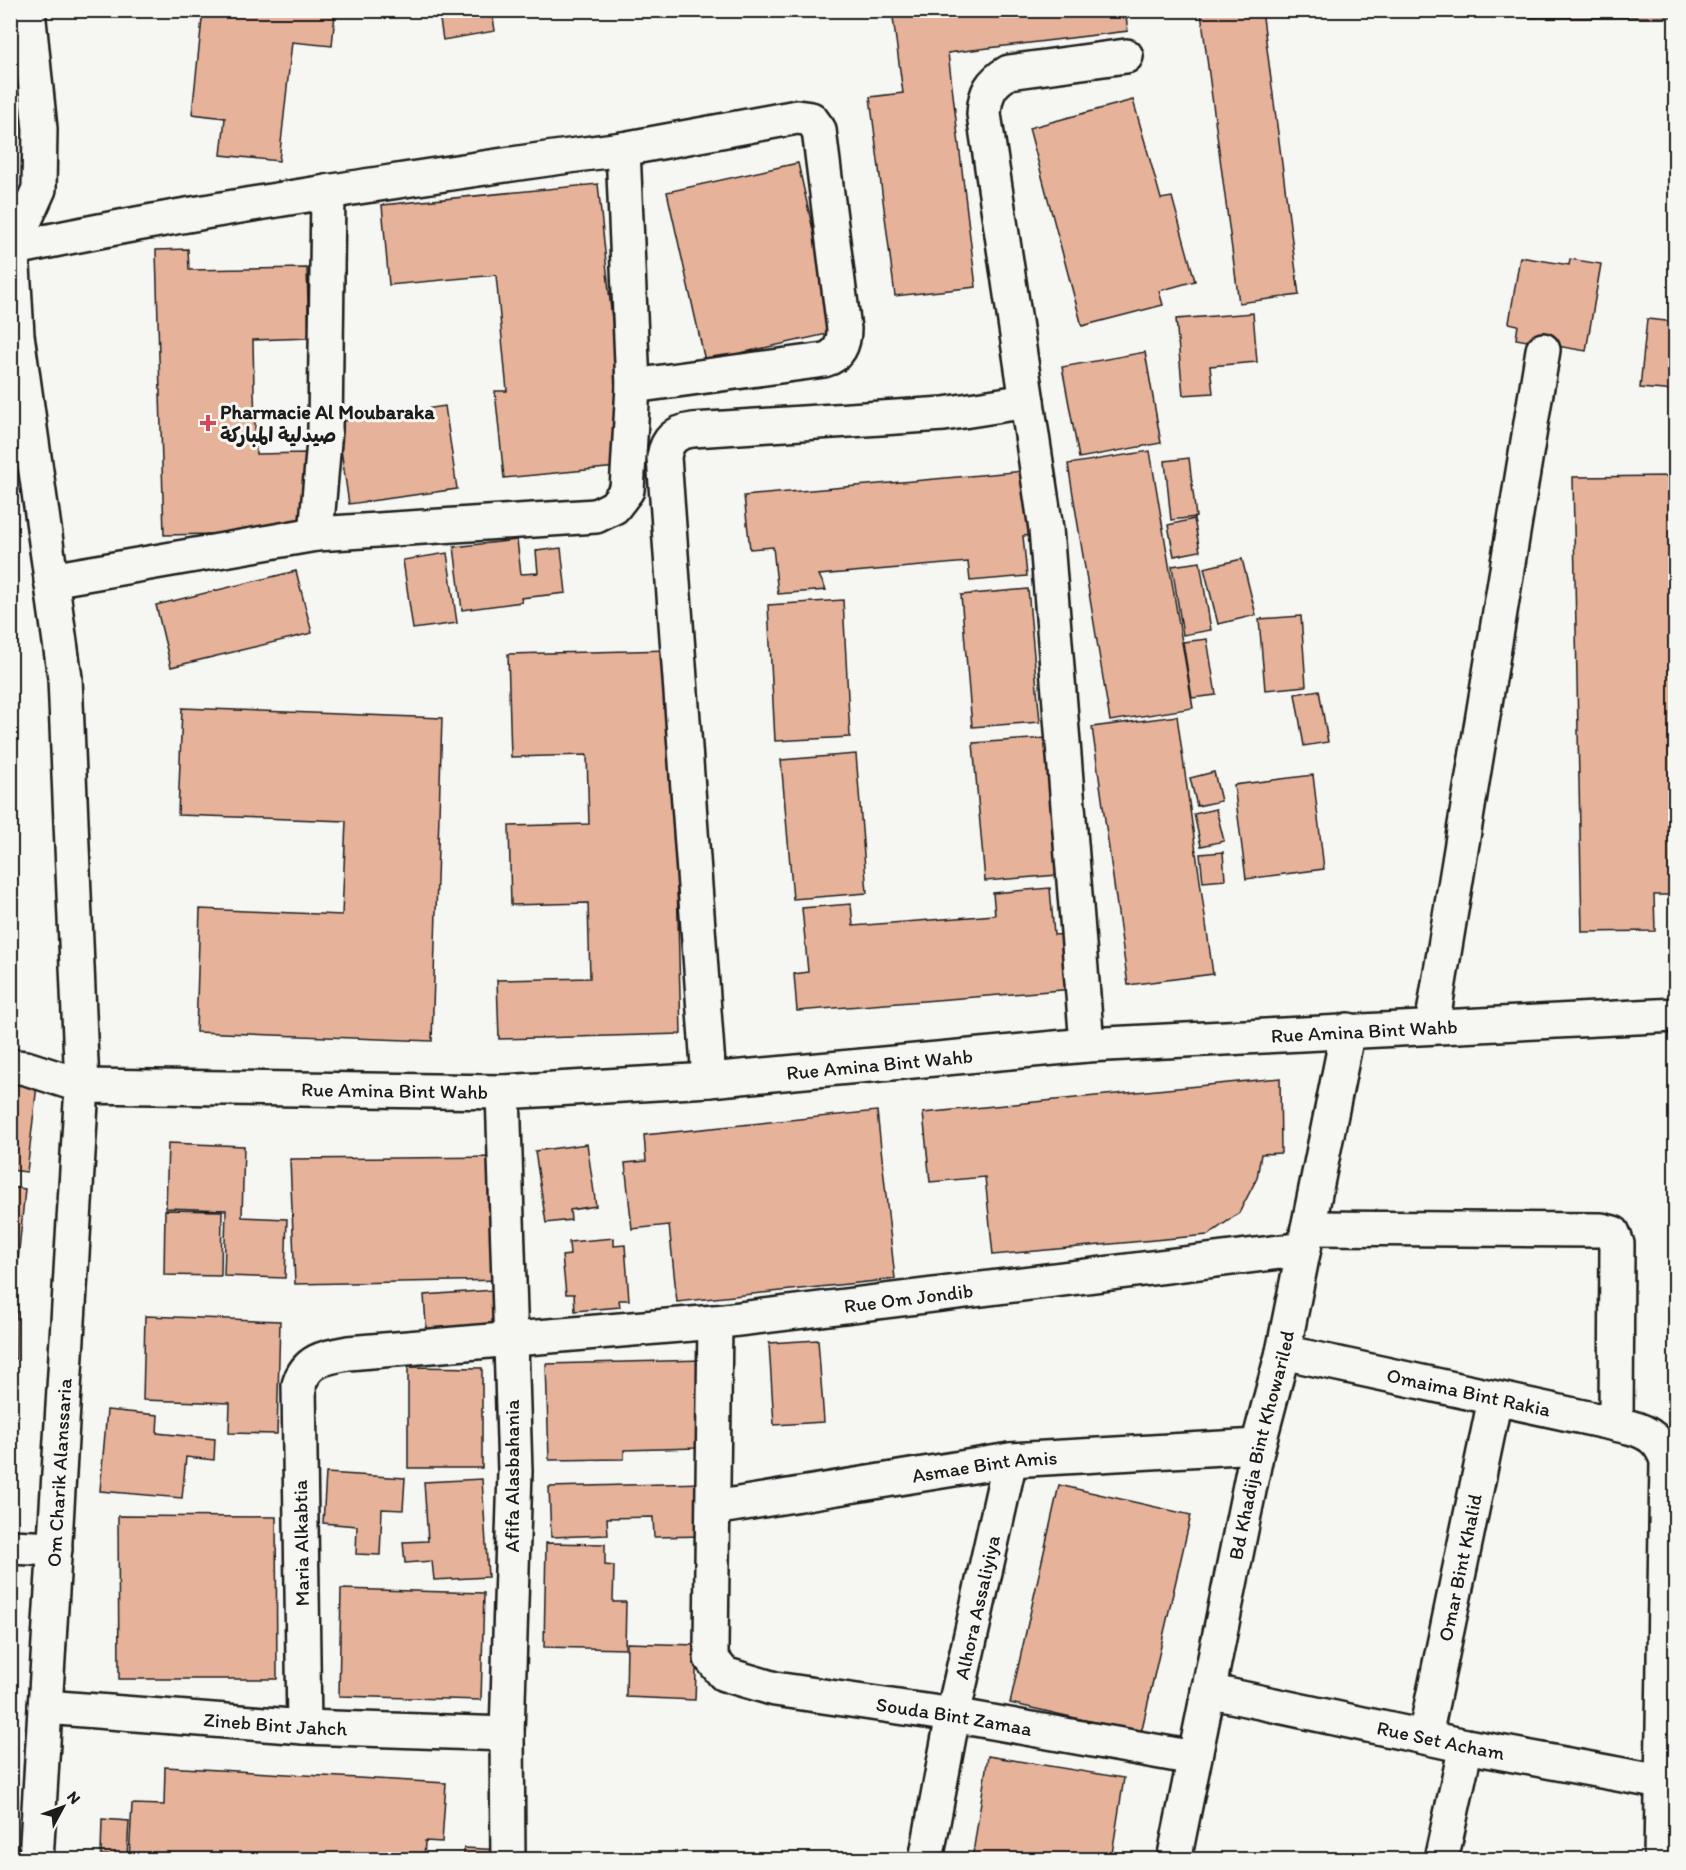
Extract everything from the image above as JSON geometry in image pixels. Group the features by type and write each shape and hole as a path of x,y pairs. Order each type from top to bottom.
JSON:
{"street":[{"path":"11,248 39,189 40,129 28,10"},
{"path":"1087,1045 1046,529 984,114 985,100 997,79 1009,72 1126,56"},
{"path":"11,248 87,232 328,192 522,161 623,149 797,117 811,119 819,130 844,329 840,349 832,358 824,360 633,386"},
{"path":"51,580 316,534 585,517 605,513 621,500 627,490 633,386 623,149"},
{"path":"316,534 325,430 328,192"},
{"name":"Om Charik Alanssaria","path":"11,248 17,335 65,678 82,1086 36,1860"},
{"path":"1432,1026 1543,350"},
{"path":"709,1080 664,457 669,442 682,431 944,414 1027,401"},
{"name":"Rue Amina Bint Wahb","path":"10,1066 26,1068 82,1086 503,1092 709,1080 1087,1045 1676,1015"},
{"name":"Bd Khadija Bint Khowariled","path":"1174,1860 1258,1446 1283,1352 1348,1030"},
{"name":"Afifa Alasbahania","path":"503,1092 515,1471 507,1734 508,1860"},
{"name":"Rue Om Jondib","path":"312,1362 348,1353 715,1322 1306,1239 1601,1230 1613,1233 1617,1244 1616,1424"},
{"path":"714,1508 715,1322"},
{"name":"Omaima Bint Rakia","path":"1283,1352 1645,1431 1663,1447 1667,1461 1668,1782"},
{"name":"Maria Alkabtia","path":"304,1727 299,1385 302,1373 312,1362"},
{"name":"Omar Bint Khalid","path":"1425,1736 1495,1399"},
{"name":"Asmae Bint Amis","path":"714,1508 1010,1460 1258,1446"},
{"name":"Alhora Assaliyiya","path":"926,1860 953,1714 1010,1460"},
{"name":"Souda Bint Zamaa","path":"714,1508 711,1658 717,1666 733,1678 775,1689 953,1714 1194,1758"},
{"path":"10,1547 54,1549"},
{"name":"Rue Set Acham","path":"1208,1691 1467,1746 1668,1782"},
{"name":"Zineb Bint Jahch","path":"45,1707 304,1727 507,1734"},
{"path":"1441,1860 1467,1746"},
{"path":"1661,1860 1668,1782"}],"building":[{"path":"203,10 307,10 335,14 332,46 292,42 279,161 221,155 225,118 192,114"},
{"path":"892,10 1125,10 1128,31 948,53 976,287 895,296 870,97 903,93"},
{"path":"1223,10 1262,10 1299,295 1239,303 1201,13"},
{"path":"1529,10 1676,10 1676,17 1529,18"},
{"path":"492,11 495,31 443,40 440,20"},
{"path":"1133,100 1161,199 1172,197 1195,281 1159,291 1163,305 1082,326 1029,128"},
{"path":"798,163 836,332 705,361 667,192"},
{"path":"598,184 627,466 504,478 495,391 507,391 496,275 389,285 382,205"},
{"name":"Pharmacie Al Moubaraka صيدلية المباركة","path":"188,249 189,270 307,268 309,338 253,340 256,454 308,453 310,532 164,535 156,250"},
{"path":"1520,257 1569,265 1570,259 1601,264 1586,351 1516,339 1518,325 1509,323"},
{"path":"1253,313 1257,362 1210,366 1213,393 1183,395 1176,319"},
{"path":"1647,319 1676,322 1676,391 1640,388"},
{"path":"1145,352 1161,443 1079,458 1062,367"},
{"path":"445,406 457,489 349,504 337,422"},
{"path":"1150,451 1193,708 1110,721 1068,464"},
{"path":"1189,458 1196,517 1171,520 1165,461"},
{"path":"1035,470 1033,535 1023,536 1027,576 970,581 968,562 819,575 826,590 778,594 773,547 750,549 744,496"},
{"path":"1673,476 1676,895 1654,895 1655,931 1582,932 1573,477"},
{"path":"1194,519 1200,551 1174,556 1168,525"},
{"path":"517,540 521,574 538,573 536,551 561,548 566,593 521,598 522,602 462,610 454,547"},
{"path":"447,553 457,623 413,629 403,560"},
{"path":"1242,559 1256,615 1218,624 1204,568"},
{"path":"1200,562 1211,630 1183,635 1172,566"},
{"path":"296,571 312,633 171,667 156,605"},
{"path":"1028,589 1040,722 972,727 961,595"},
{"path":"843,600 850,737 775,741 768,605"},
{"path":"1301,616 1306,686 1265,690 1259,619"},
{"path":"1207,639 1216,695 1192,698 1183,642"},
{"path":"671,650 681,1034 499,1039 497,980 590,978 588,903 511,905 509,826 589,824 587,755 511,757 508,654"},
{"path":"1319,690 1328,742 1304,746 1295,694"},
{"path":"182,708 442,718 432,1041 196,1032 200,909 342,915 346,821 178,815"},
{"path":"1177,716 1213,974 1128,985 1092,727"},
{"path":"1047,738 1058,875 985,881 973,743"},
{"path":"856,754 867,893 793,899 781,760"},
{"path":"1214,772 1221,801 1197,806 1190,778"},
{"path":"1313,775 1324,869 1246,879 1234,785"},
{"path":"1216,809 1224,841 1201,846 1194,814"},
{"path":"1223,852 1225,880 1203,882 1200,854"},
{"path":"1050,888 1054,935 1069,934 1074,989 797,1011 794,974 808,972 802,908 851,904 853,926 995,915 993,893"},
{"path":"1280,1078 1281,1153 1261,1154 1257,1178 1239,1213 1208,1235 993,1255 985,1177 930,1182 923,1113"},
{"path":"10,1082 37,1085 27,1172 10,1170"},
{"path":"877,1111 895,1279 677,1302 669,1225 632,1229 625,1163 646,1161 644,1135"},
{"path":"168,1143 244,1146 242,1217 287,1219 285,1278 224,1276 226,1210 166,1208"},
{"path":"587,1144 596,1206 570,1210 571,1220 546,1223 535,1151"},
{"path":"504,1157 505,1280 295,1284 290,1159"},
{"path":"10,1187 25,1189 16,1281 10,1281"},
{"path":"165,1210 222,1211 221,1276 164,1275"},
{"path":"614,1238 614,1246 625,1245 629,1300 619,1300 620,1307 575,1311 574,1294 566,1294 562,1256 570,1255 569,1242"},
{"path":"10,1290 17,1290 16,1359 10,1359"},
{"path":"494,1290 497,1334 427,1340 424,1295"},
{"path":"145,1316 280,1321 277,1434 229,1433 230,1403 143,1400"},
{"path":"818,1340 824,1422 774,1425 769,1343"},
{"path":"704,1360 705,1414 697,1414 697,1448 624,1450 624,1459 549,1460 546,1364"},
{"path":"408,1367 482,1368 482,1468 408,1468"},
{"path":"107,1410 158,1415 157,1433 215,1439 214,1460 186,1457 182,1498 100,1491"},
{"path":"326,1473 405,1478 403,1510 382,1509 380,1555 356,1554 357,1526 323,1523"},
{"path":"482,1479 488,1577 434,1580 432,1561 405,1563 403,1542 428,1541 424,1482"},
{"path":"704,1483 706,1536 654,1537 653,1517 607,1518 608,1535 551,1537 549,1487"},
{"path":"1059,1485 1191,1515 1141,1733 1010,1703"},
{"path":"118,1516 276,1517 277,1679 119,1679"},
{"path":"546,1543 605,1544 605,1565 614,1566 613,1602 626,1602 625,1649 544,1647"},
{"path":"341,1589 484,1593 481,1700 339,1696"},
{"path":"627,1643 697,1645 695,1700 626,1697"},
{"path":"988,1756 1124,1778 1111,1860 972,1860"},
{"path":"165,1767 446,1783 442,1842 425,1841 424,1860 129,1860 132,1804 164,1805"},
{"path":"102,1819 129,1821 127,1856 101,1855"},
{"path":"464,1848 504,1850 504,1860 464,1860"}],"place":[{"name":"Pharmacie Al Moubaraka صيدلية المباركة","path":"208,423"}]}
